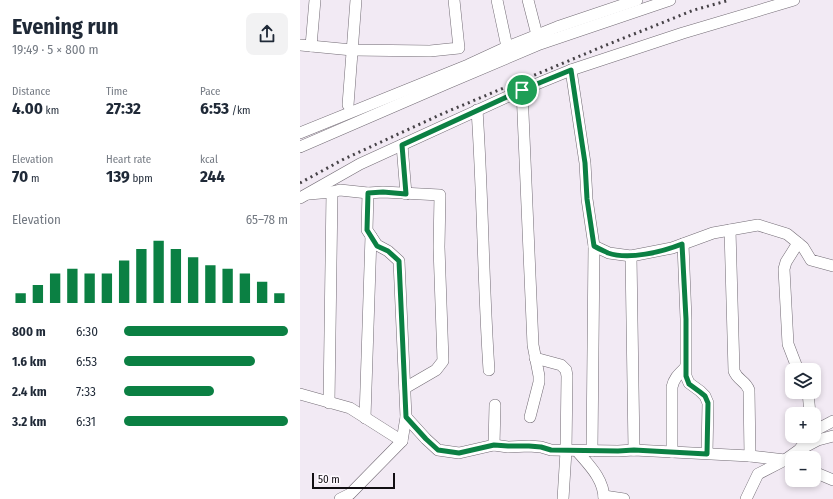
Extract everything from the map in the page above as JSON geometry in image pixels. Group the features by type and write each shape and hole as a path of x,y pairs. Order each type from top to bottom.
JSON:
{"street":[{"path":"315,0 306,45 352,50 430,51 459,48"},
{"path":"348,105 356,0"},
{"path":"454,0 459,48 468,65"},
{"path":"497,0 507,47"},
{"path":"528,0 537,35"},
{"path":"300,133 468,65 537,35 637,0"},
{"path":"300,146 540,44 670,0"},
{"path":"303,196 360,164 477,110 571,70 683,33 794,0"},
{"path":"571,70 585,163 587,199 594,246 592,451"},
{"path":"522,90 533,345 539,376 539,382 530,417"},
{"path":"477,110 481,167 488,370"},
{"path":"402,145 406,194"},
{"path":"303,196 340,190 368,193 383,192 440,195 439,247 443,361 436,370 405,388"},
{"path":"329,403 332,192"},
{"path":"340,499 350,494 402,441 406,417 399,261 388,251 377,246 367,230 368,193"},
{"path":"594,246 609,253 631,256 672,248 713,233 758,224 787,234 803,247 811,260 833,266"},
{"path":"730,230 734,371 736,377 747,384 749,390 750,456"},
{"path":"365,418 371,236"},
{"path":"795,363 788,344 784,269 786,262 798,242"},
{"path":"682,244 686,319 685,368 689,384 705,396 708,403 707,454"},
{"path":"631,256 634,450"},
{"path":"535,358 561,365 566,370 572,451 563,499"},
{"path":"672,452 672,387 677,376 685,368"},
{"path":"300,394 350,408 402,441"},
{"path":"494,445 495,405"},
{"path":"406,417 438,450 459,453 494,445 529,446 551,450 572,451 634,450 750,456 785,460"},
{"path":"821,427 833,421"},
{"path":"799,450 818,440 833,436"},
{"path":"799,450 804,443"},
{"path":"572,451 600,480 604,498 624,499"},
{"path":"746,499 758,474 785,463"},
{"path":"821,475 833,480"}],"railway":[{"path":"300,183 344,159 444,113 694,10 730,0"}],"route":[{"path":"571,70 585,163 587,199 594,246 609,253 631,256 672,248 682,244 686,319 685,368 689,384 705,396 708,403 707,454 634,450 551,450 541,447 494,445 459,453 438,450 406,417 399,261 388,251 377,246 367,230 368,193 383,192 406,194 402,145 522,90 571,70"}]}
